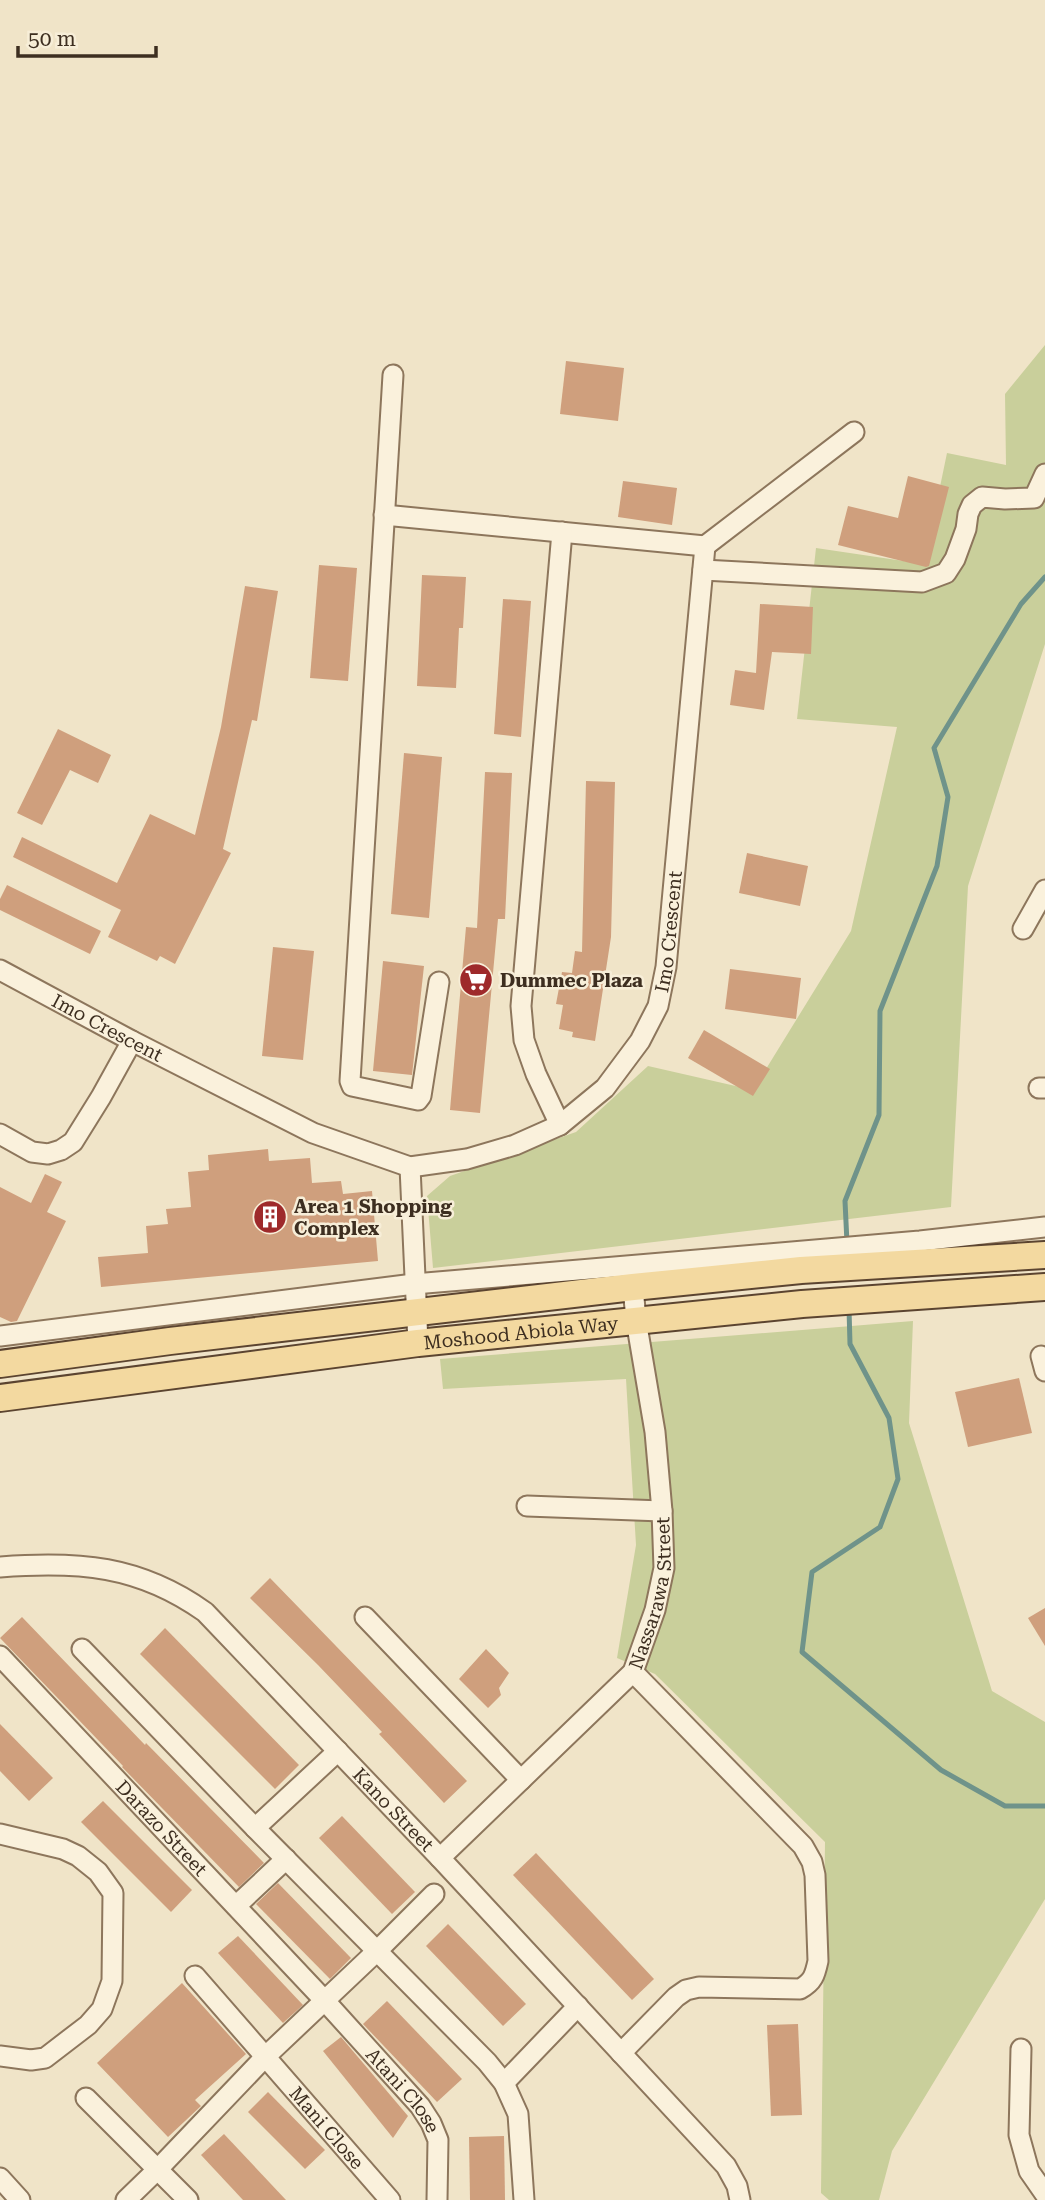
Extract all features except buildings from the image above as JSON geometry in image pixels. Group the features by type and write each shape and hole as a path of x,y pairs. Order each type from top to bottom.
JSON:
{"main road":[{"name":"Moshood Abiola Way","path":"0,1364 633,1287 801,1270 1045,1255"},
{"name":"Moshood Abiola Way","path":"0,1398 418,1343 802,1304 1045,1287"}],"street":[{"path":"393,375 350,1081 352,1086 418,1100 421,1096 439,982"},
{"path":"384,515 705,546 854,432"},
{"path":"703,570 922,582 946,573 955,559 972,505 982,497 1034,498 1045,474"},
{"path":"560,1125 536,1074 524,1040 522,1006 562,532"},
{"name":"Imo Crescent","path":"0,970 313,1133 410,1167 467,1160 515,1145 560,1125 605,1088 640,1041 658,1006 666,967 705,546"},
{"path":"1023,929 1045,890"},
{"path":"0,1134 32,1152 48,1154 73,1142 132,1041"},
{"path":"410,1167 418,1343"},
{"path":"0,1336 414,1284 1045,1227"},
{"name":"Nassarawa Street","path":"440,1858 632,1672 660,1590 664,1568 655,1432 633,1287"},
{"path":"527,1506 662,1511"},
{"name":"Kano Street","path":"0,1567 54,1564 119,1572 180,1595 205,1612 440,1858 726,2166 737,2186 740,2200"},
{"path":"365,1616 521,1780"},
{"path":"82,1649 487,2062 504,2083 518,2114 524,2200"},
{"name":"Darazo Street","path":"0,1657 325,2001"},
{"path":"621,2053 686,1990 699,1987 800,1989 809,1984 815,1975 818,1961 815,1875 812,1862 803,1846 632,1672"},
{"path":"255,1828 338,1751"},
{"path":"0,1834 63,1849 78,1856 98,1872 113,1894 112,1981 102,2009 88,2025 45,2058 31,2060 0,2056"},
{"path":"236,1906 286,1859"},
{"path":"126,2200 265,2057 434,1894"},
{"name":"Mani Close","path":"195,1976 390,2200"},
{"name":"Atani Close","path":"325,2001 420,2106 431,2123 438,2140 437,2200"},
{"path":"504,2083 578,2006"},
{"path":"1021,2049 1019,2135 1029,2171 1045,2194"},
{"path":"86,2098 188,2200"},
{"path":"0,2178 20,2200"}],"green space":[{"path":"1045,345 1045,644 968,886 951,1207 433,1268 427,1196 450,1176 576,1132 648,1066 753,1090 851,931 897,727 797,719 816,548 924,564 947,453 1006,465 1005,394"},
{"path":"913,1321 909,1423 992,1691 1045,1722 1045,1899 892,2151 879,2200 829,2200 821,2193 825,1842 655,1674 617,1658 636,1545 626,1379 443,1389 440,1359"}],"waterway":[{"path":"847,1243 845,1201 879,1115 880,1011 937,866 948,797 934,748 1021,604 1045,577"},
{"path":"849,1309 850,1344 889,1418 898,1479 880,1527 812,1572 802,1652 941,1770 1005,1806 1045,1806"}],"place":[{"name":"Dummec Plaza","path":"476,980"},
{"name":"Area 1 Shopping Complex","path":"270,1217"}]}
